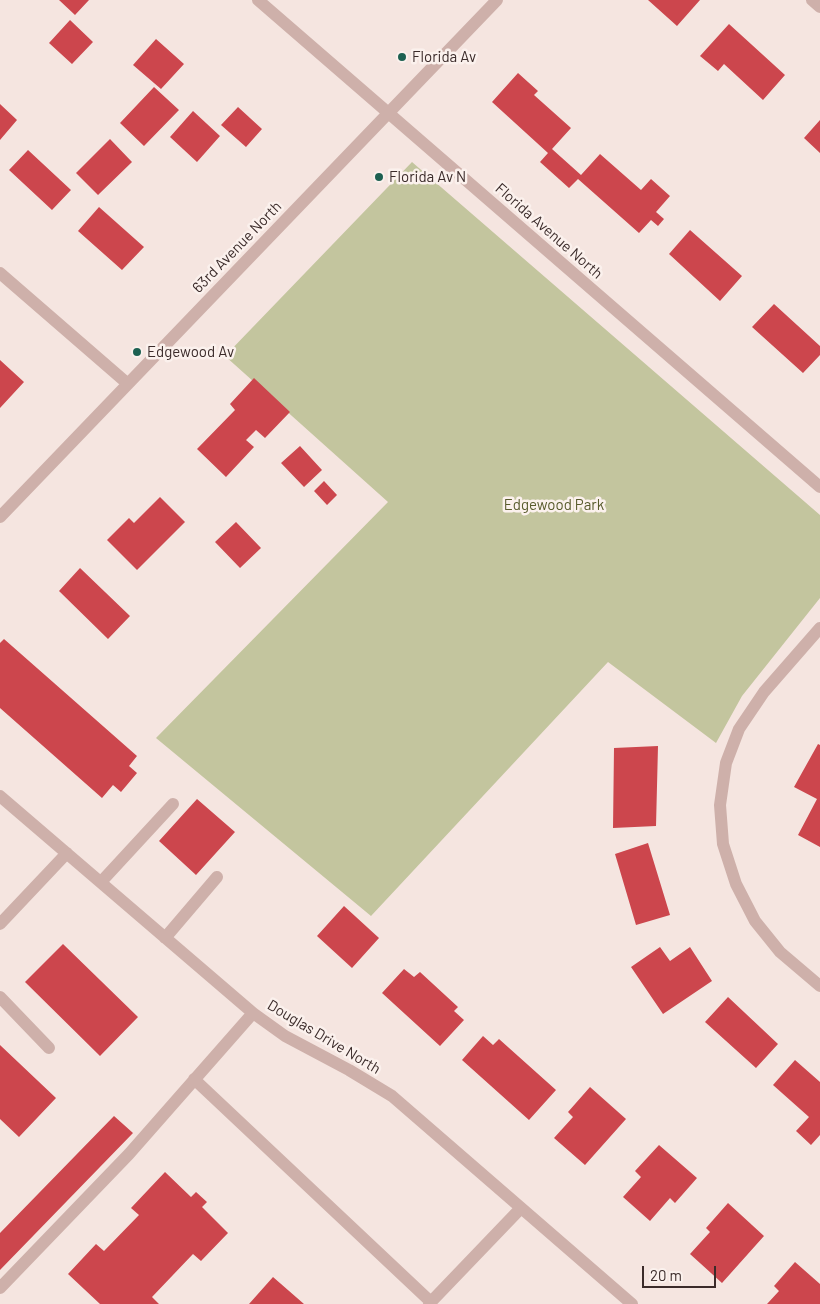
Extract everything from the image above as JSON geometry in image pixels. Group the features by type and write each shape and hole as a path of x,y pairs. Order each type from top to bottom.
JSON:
{"street":[{"name":"Florida Avenue North","path":"258,0 820,487"},
{"name":"63rd Avenue North","path":"0,517 497,0"},
{"path":"812,0 820,7"},
{"path":"0,273 128,384"},
{"path":"820,628 764,692 739,729 726,764 720,805 723,844 736,884 755,921 780,952 820,986"},
{"name":"Douglas Drive North","path":"0,796 253,1013 285,1036 349,1070 392,1096 632,1304"},
{"path":"100,882 173,804"},
{"path":"0,924 67,854"},
{"path":"165,938 217,877"},
{"path":"0,997 49,1048"},
{"path":"0,1288 129,1154 253,1013"},
{"path":"194,1079 430,1303 521,1208"}],"green space":[{"name":"Edgewood Park","path":"412,162 820,515 820,598 742,696 716,743 608,662 371,916 156,738 388,502 225,356"}],"building":[{"path":"59,0 89,0 75,15"},
{"path":"648,0 700,0 677,26"},
{"path":"70,20 93,42 72,64 49,43"},
{"path":"729,24 785,75 763,100 724,64 718,71 700,56"},
{"path":"156,39 184,64 161,89 133,65"},
{"path":"518,73 538,91 534,95 571,128 552,149 581,175 600,154 641,190 651,179 670,196 656,212 664,219 658,226 651,220 639,233 578,179 569,188 540,162 548,153 492,102"},
{"path":"154,87 179,110 144,146 120,123"},
{"path":"0,104 17,120 0,140"},
{"path":"238,107 262,129 246,147 221,125"},
{"path":"193,111 220,136 197,162 170,137"},
{"path":"820,120 820,153 804,138"},
{"path":"110,139 132,162 98,195 76,173"},
{"path":"28,150 71,190 52,210 9,170"},
{"path":"99,207 144,247 122,270 78,231"},
{"path":"690,230 742,276 720,301 669,254"},
{"path":"774,304 820,346 820,355 803,373 752,327"},
{"path":"0,360 24,382 0,408"},
{"path":"254,378 290,412 265,438 256,430 246,440 254,447 226,477 197,449 235,410 230,404"},
{"path":"300,446 322,470 304,487 281,463"},
{"path":"324,481 337,495 327,505 314,491"},
{"path":"160,497 185,522 137,570 107,540 129,518 134,523"},
{"path":"236,522 261,548 240,568 215,542"},
{"path":"80,568 130,616 108,639 59,591"},
{"path":"4,639 137,756 129,766 137,773 121,792 113,785 102,798 0,708 0,643"},
{"path":"818,744 820,745 820,847 798,835 817,799 794,787"},
{"path":"658,746 656,826 613,828 614,748"},
{"path":"197,799 235,832 196,875 159,841"},
{"path":"648,843 670,915 636,925 615,854"},
{"path":"344,906 379,938 352,968 317,936"},
{"path":"63,944 138,1017 100,1056 25,982"},
{"path":"660,947 670,961 690,947 712,981 663,1014 631,967"},
{"path":"404,969 414,977 420,972 458,1007 454,1011 464,1020 440,1046 382,993"},
{"path":"728,997 778,1044 756,1068 705,1022"},
{"path":"483,1036 493,1045 499,1039 556,1090 529,1120 462,1060"},
{"path":"0,1045 56,1098 19,1137 0,1119"},
{"path":"795,1060 820,1082 820,1135 811,1145 796,1131 809,1117 773,1085"},
{"path":"590,1087 626,1119 585,1165 554,1138 573,1117 568,1112"},
{"path":"114,1116 133,1133 0,1270 0,1233"},
{"path":"659,1145 697,1178 675,1203 670,1198 650,1221 623,1197 641,1177 635,1171"},
{"path":"165,1172 191,1197 196,1192 207,1202 202,1207 228,1233 201,1261 193,1254 152,1297 159,1304 100,1304 68,1274 96,1244 104,1251 139,1215 131,1208"},
{"path":"728,1203 764,1236 722,1283 690,1254 710,1232 706,1228"},
{"path":"795,1262 820,1284 820,1304 767,1304 779,1291 774,1286"},
{"path":"273,1277 304,1304 249,1304"}],"place":[{"name":"Florida Av","path":"402,57"},
{"name":"Florida Av N","path":"379,177"},
{"name":"Edgewood Av","path":"137,352"}]}
